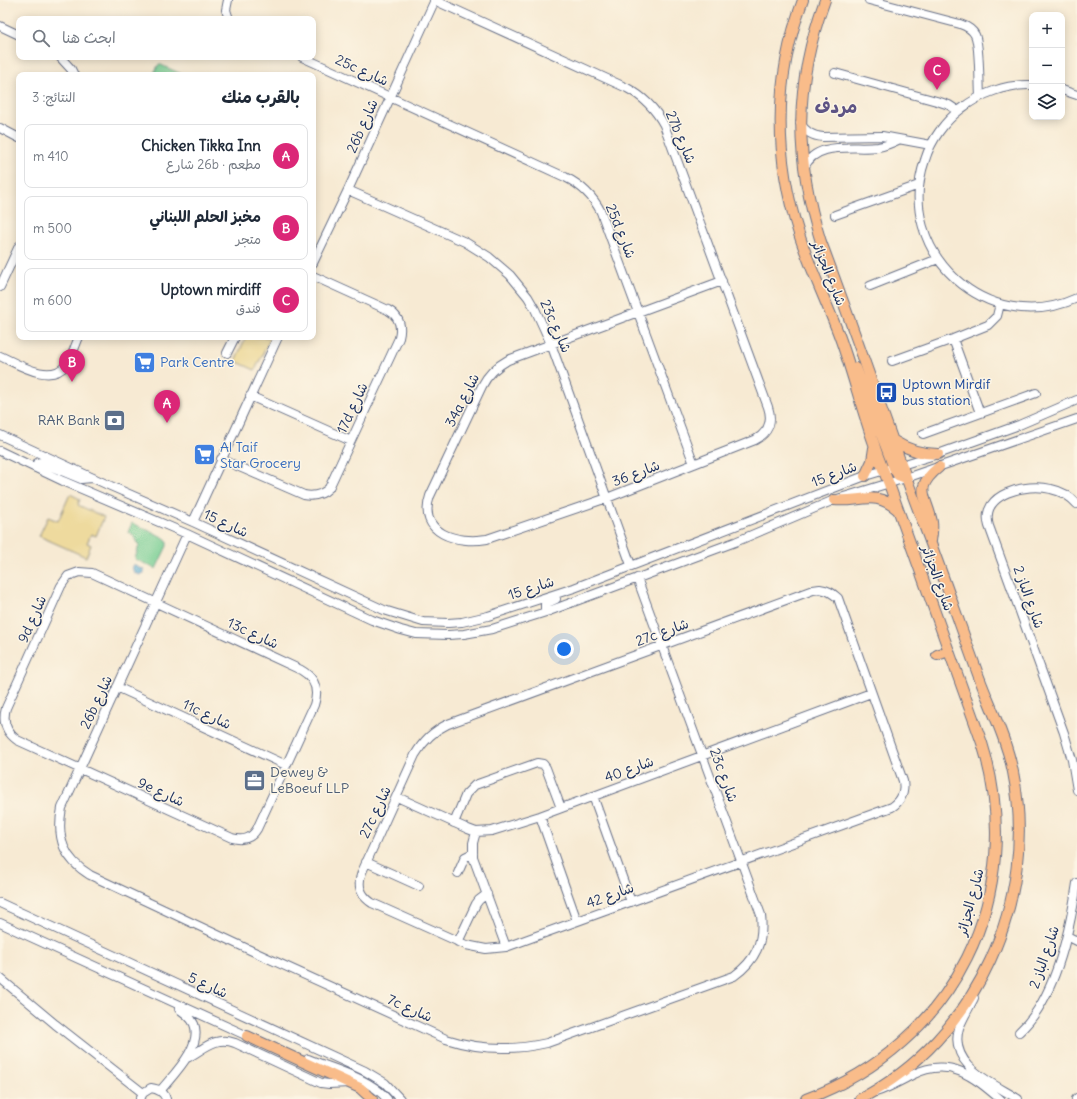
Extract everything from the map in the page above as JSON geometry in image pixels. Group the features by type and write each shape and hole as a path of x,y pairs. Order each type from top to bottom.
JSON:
{"main road":[{"name":"شارع الجزائر","path":"803,0 791,38 783,77 781,117 783,166 789,201 799,235 839,336 874,446 893,468 906,478 931,543 980,679 1005,740 1013,773 1018,807 1019,841 1017,869 1013,891 998,942 976,991 954,1021 930,1048 902,1072 872,1093 860,1099"},
{"name":"شارع الجزائر","path":"806,1099 833,1089 872,1067 896,1049 940,1002 956,978 968,955 983,915 991,884 995,852 993,789 987,758 889,484 893,468 894,441 821,242 812,209 804,168 800,123 806,64 815,28 825,0"},
{"path":"839,336 851,354 893,468"},
{"path":"894,441 911,450 924,454 938,454"},
{"path":"865,476 872,461 874,446"},
{"path":"931,543 932,524 923,490 927,478 939,467"},
{"path":"834,500 844,501 875,498 885,500 898,511"},
{"path":"938,655 949,651"},
{"path":"247,1036 360,1088 372,1099"}],"street":[{"path":"228,0 226,10 228,16"},
{"name":"26b شارع","path":"316,257 435,0"},
{"name":"27b شارع","path":"435,0 627,88 653,107 664,125 768,407"},
{"path":"869,0 960,24 971,30 977,41 980,96"},
{"path":"0,26 16,34"},
{"path":"63,60 72,72"},
{"name":"25c شارع","path":"309,60 390,97"},
{"path":"835,73 940,102 949,105 958,111"},
{"path":"1029,85 1011,86 980,96 958,111 942,127 931,145 923,165 918,198 922,224 931,248 947,271 959,282 985,299 1017,308 1035,308 1053,306 1077,298"},
{"path":"1065,91 1077,95"},
{"name":"25d شارع","path":"390,97 564,177 586,191 601,212 694,464"},
{"path":"800,123 810,133 823,138 882,136 931,145"},
{"path":"0,128 16,136"},
{"path":"804,168 810,157 822,150 878,147 898,140"},
{"path":"835,215 919,185"},
{"name":"23c شارع","path":"348,190 465,242 489,257 510,275 528,297 551,344 632,565"},
{"path":"0,287 16,252"},
{"path":"870,286 938,259"},
{"name":"17d شارع","path":"222,459 304,495 315,496 325,492 329,488 398,338 400,327 397,316 388,310 316,277"},
{"name":"34a شارع","path":"487,539 477,541 462,540 447,536 438,531 432,525 427,511 428,503 486,379 496,368 502,364 551,344 722,281"},
{"path":"892,361 953,340 988,325 997,316 1000,304"},
{"path":"0,356 37,372 50,374 62,369 66,365 78,340"},
{"path":"227,353 234,340"},
{"path":"193,522 277,340"},
{"path":"953,340 980,413"},
{"path":"922,434 1036,393"},
{"path":"250,396 351,441"},
{"name":"شارع 15","path":"0,435 393,614 423,622 440,623 462,622 488,616 574,588 865,476 938,454 1029,421 1077,400"},
{"name":"شارع 36","path":"487,539 607,498 761,437 769,426 770,420 768,407"},
{"name":"شارع 15","path":"0,452 187,534 372,620 416,634 448,635 480,632 549,611 735,542 834,500 889,484 1077,419"},
{"path":"1065,423 1077,424"},
{"path":"36,468 37,463 40,462 81,479 89,480 93,478"},
{"name":"شارع الباز 2","path":"1077,504 1057,490 1043,487 1027,488 995,500 990,507 987,517 1064,732 1072,760 1077,790"},
{"name":"26b شارع","path":"90,876 72,862 66,852 60,831 62,808 187,534"},
{"name":"9d شارع","path":"80,768 17,740 8,731 4,720 6,708 61,586 68,576 79,572 86,572 156,603"},
{"path":"279,578 285,578 316,590 320,588 321,581"},
{"name":"23c شارع","path":"637,578 761,915 762,932 756,953 750,962 734,976"},
{"path":"549,611 545,609 546,603 565,595 574,588"},
{"name":"27c شارع","path":"362,872 420,747 425,740 440,728 813,590 820,589 833,593 838,598 903,781 904,787 901,798 892,806"},
{"name":"13c شارع","path":"156,603 307,674 312,678 317,691 314,705 286,765"},
{"name":"11c شارع","path":"117,687 286,765"},
{"name":"شارع 40","path":"397,797 476,832 492,831 540,816 871,693"},
{"path":"454,823 466,794 475,785 537,763 542,764 546,768 561,808"},
{"name":"9e شارع","path":"80,768 232,838 244,840 254,834 286,765"},
{"path":"593,796 631,902"},
{"name":"شارع 42","path":"362,872 359,879 359,886 366,899 372,903 458,942 476,948 486,949 506,947 892,806"},
{"path":"540,816 577,921"},
{"path":"476,832 473,843 473,853 506,947"},
{"path":"458,873 465,857 473,853"},
{"path":"366,862 419,886"},
{"name":"7c شارع","path":"90,876 446,1039 471,1046 509,1049 547,1043 734,976"},
{"name":"شارع الباز 2","path":"1019,1032 1029,1022 1042,1004 1058,966 1067,936 1077,883"},
{"path":"458,942 476,904 482,896 487,894"},
{"name":"شارع 5","path":"0,903 365,1071 385,1083 400,1099"},
{"path":"0,923 247,1036 362,1080 379,1090 387,1099"},
{"path":"1067,936 1077,941"},
{"path":"0,978 142,1096 151,1088 161,1090 166,1099"},
{"path":"976,991 959,1030 958,1048 961,1057 966,1065 973,1071 1018,1099"},
{"path":"161,1090 186,1058 196,1033 194,1023 187,1015 167,999"},
{"path":"186,1058 214,1041 225,1040 235,1043 321,1083 350,1083"},
{"path":"872,1093 888,1088 920,1071 946,1067 971,1075 1000,1099"}],"green space":[{"path":"159,64 177,72 155,72"},
{"path":"132,523 167,540 167,546 156,569 135,559 139,545 132,534 128,532"}],"sand":[{"path":"245,340 270,340 255,370 235,361"},
{"path":"70,494 80,499 78,505 104,517 96,536 91,534 87,543 91,545 86,557 39,536 48,517 58,521"}],"water":[{"path":"133,565 144,569 144,573 139,575 134,572 132,568"}],"place":[{"name":"Uptown mirdiff","path":"937,90"},
{"name":"Park Centre","path":"145,362"},
{"name":"مخبز الحلم اللبناني","path":"72,382"},
{"name":"Uptown Mirdif bus station","path":"886,392"},
{"name":"RAK Bank","path":"115,420"},
{"name":"Chicken Tikka Inn","path":"167,423"},
{"name":"Al Taif Star Grocery","path":"205,455"},
{"name":"Dewey & LeBoeuf LLP","path":"254,780"}],"district":[{"name":"مردف","path":"836,106"}]}
